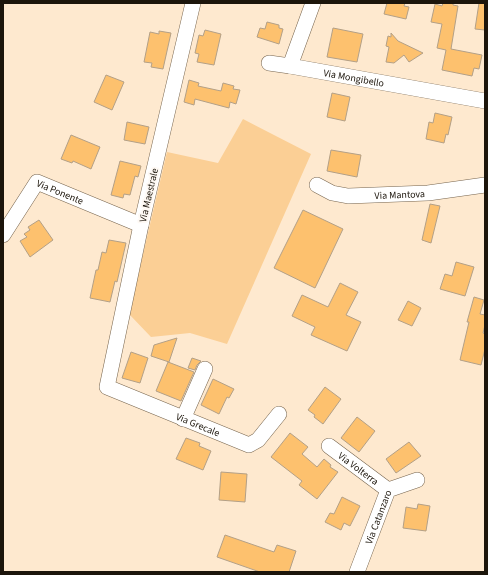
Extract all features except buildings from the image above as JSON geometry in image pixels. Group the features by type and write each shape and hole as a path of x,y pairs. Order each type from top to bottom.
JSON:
{"street":[{"name":"Via Maestrale","path":"107,387 141,225 193,3"},
{"path":"290,66 313,3"},
{"name":"Via Mongibello","path":"269,63 485,101"},
{"name":"Via Ponente","path":"3,235 37,182 141,225"},
{"name":"Via Mantova","path":"317,185 332,193 348,196 428,193 485,185"},
{"path":"183,418 206,369"},
{"name":"Via Grecale","path":"107,387 249,445 258,440 279,414"},
{"name":"Via Volterra","path":"329,446 388,490"},
{"name":"Via Catanzaro","path":"357,572 388,490 417,480"}],"shaded area":[{"path":"243,119 311,154 227,344 190,333 151,337 129,314 167,152 218,163"}]}
